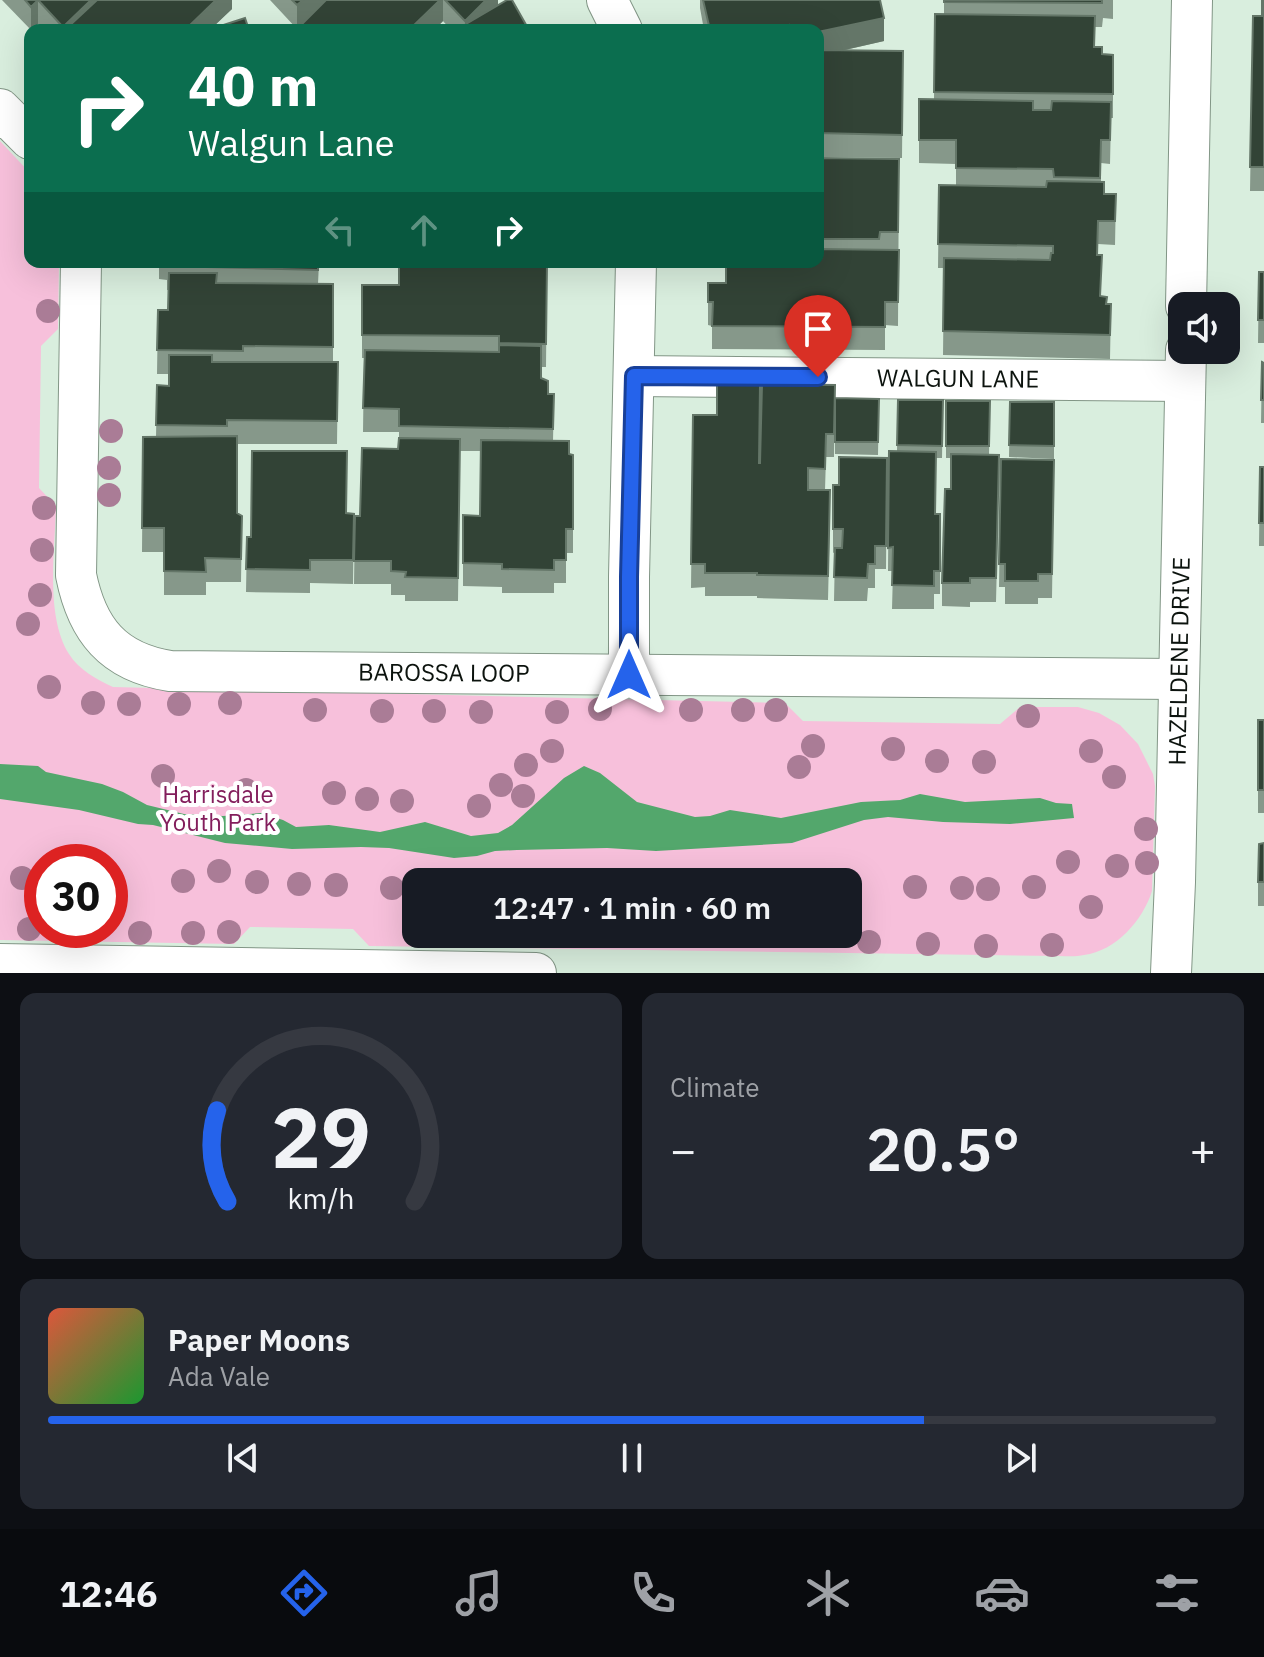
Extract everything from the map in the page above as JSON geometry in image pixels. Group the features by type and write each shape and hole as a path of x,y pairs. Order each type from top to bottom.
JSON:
{"street":[{"path":"607,0 619,24"},
{"path":"1186,292 1192,0"},
{"path":"0,109 24,133"},
{"name":"BAROSSA LOOP","path":"81,268 76,575 89,616 115,650 140,664 170,671 1178,679"},
{"path":"629,675 636,268"},
{"name":"WALGUN LANE","path":"634,376 1185,365"},
{"name":"HAZELDENE DRIVE","path":"1171,973 1185,365"},
{"path":"0,964 536,973"}],"green space":[{"name":"Harrisdale Youth Park","path":"0,141 24,167 24,268 59,268 58,329 41,346 39,488 56,506 53,582 62,639 78,665 100,681 113,687 785,703 803,721 1000,724 1020,707 1078,707 1099,713 1120,725 1138,744 1153,774 1155,786 1152,891 1148,902 1135,923 1117,941 1081,956 509,948 862,948 862,868 402,868 402,946 369,946 353,929 250,927 234,944 128,942 128,844 24,844 24,940 0,940"}],"shaded area":[{"path":"0,764 38,766 46,772 102,784 147,805 184,814 223,816 261,813 296,827 329,825 380,832 425,822 471,836 498,833 512,825 564,778 584,766 600,773 637,802 695,817 730,810 781,818 861,802 900,800 920,794 965,802 1040,798 1072,804 1074,818 1010,824 888,817 864,820 792,843 656,851 607,848 517,850 454,858 389,848 292,849 225,843 79,810 0,799"}],"building":[{"path":"25,0 38,0 31,7"},
{"path":"38,0 91,0 66,24 60,24"},
{"path":"97,0 216,0 191,24 71,24"},
{"path":"326,0 440,0 415,24 302,24"},
{"path":"445,0 486,0 465,21"},
{"path":"512,0 526,24 466,24"},
{"path":"703,0 880,0 884,18 824,31 824,24 709,24"},
{"path":"1102,0 1102,3 944,2"},
{"path":"1262,0 1264,167 1250,167 1253,16 1262,16"},
{"path":"935,14 1095,16 1094,47 1102,47 1102,54 1113,55 1113,94 934,92"},
{"path":"245,18 247,24 226,24"},
{"path":"824,50 903,51 902,135 824,133"},
{"path":"919,99 1033,101 1033,110 1051,110 1052,101 1111,102 1110,140 1101,140 1100,178 1054,177 1053,169 956,168 956,140 919,140"},
{"path":"824,158 899,159 898,232 880,232 879,239 824,239"},
{"path":"1047,181 1104,182 1104,194 1116,194 1115,221 1098,221 1097,255 1102,255 1100,296 1107,297 1106,304 1111,304 1110,335 943,331 944,258 1050,260 1053,246 938,244 939,185 1046,187"},
{"path":"824,249 899,250 898,302 885,302 885,327 712,326 713,302 708,302 708,283 726,283 726,268 824,268"},
{"path":"242,268 318,268 318,270"},
{"path":"399,268 547,268 546,344 499,343 499,336 362,335 362,285 399,285"},
{"path":"1259,272 1264,272 1264,320 1258,320"},
{"path":"169,273 217,273 216,283 333,284 333,347 243,346 243,351 157,350 158,310 168,310"},
{"path":"499,345 541,346 541,378 548,381 548,394 554,394 553,429 399,426 399,409 363,408 365,350 499,352"},
{"path":"169,355 212,355 212,362 338,362 337,421 227,420 227,426 156,425 157,385 169,386"},
{"path":"1264,363 1264,400 1261,400"},
{"path":"762,384 835,385 834,434 826,434 825,469 808,468 808,490 830,490 828,576 705,573 705,564 691,564 693,415 717,415 717,385 760,385 760,463"},
{"path":"835,398 879,399 878,442 835,442"},
{"path":"898,400 943,400 942,446 897,445"},
{"path":"946,401 990,401 989,446 946,446"},
{"path":"1010,402 1054,402 1054,446 1009,445"},
{"path":"237,436 237,513 242,516 241,559 205,558 206,572 164,571 164,528 142,528 143,437"},
{"path":"399,438 460,439 458,578 405,577 406,572 391,571 391,561 354,561 355,516 360,516 362,448 398,449"},
{"path":"481,440 569,441 569,454 573,455 573,529 566,529 566,560 554,560 554,570 502,569 502,564 463,563 463,515 480,516"},
{"path":"252,451 347,451 346,513 354,514 353,560 310,560 310,570 246,569 247,537 251,537"},
{"path":"889,451 936,452 935,514 940,514 940,571 934,571 934,586 892,585 893,547 888,548"},
{"path":"951,454 999,455 996,578 970,578 970,583 942,583 945,489 951,489"},
{"path":"839,457 887,458 886,546 875,546 875,564 868,564 867,578 834,577 835,548 842,548 843,529 833,529 833,485 839,485"},
{"path":"1001,459 1054,460 1052,574 1038,574 1038,581 1005,581 1005,564 999,564"},
{"path":"1260,467 1264,467 1264,523 1259,523"},
{"path":"1258,720 1264,720 1264,790 1258,790"},
{"path":"1264,843 1264,882 1258,882 1259,844"}],"route":[{"path":"629,675 634,376 818,377"}]}
